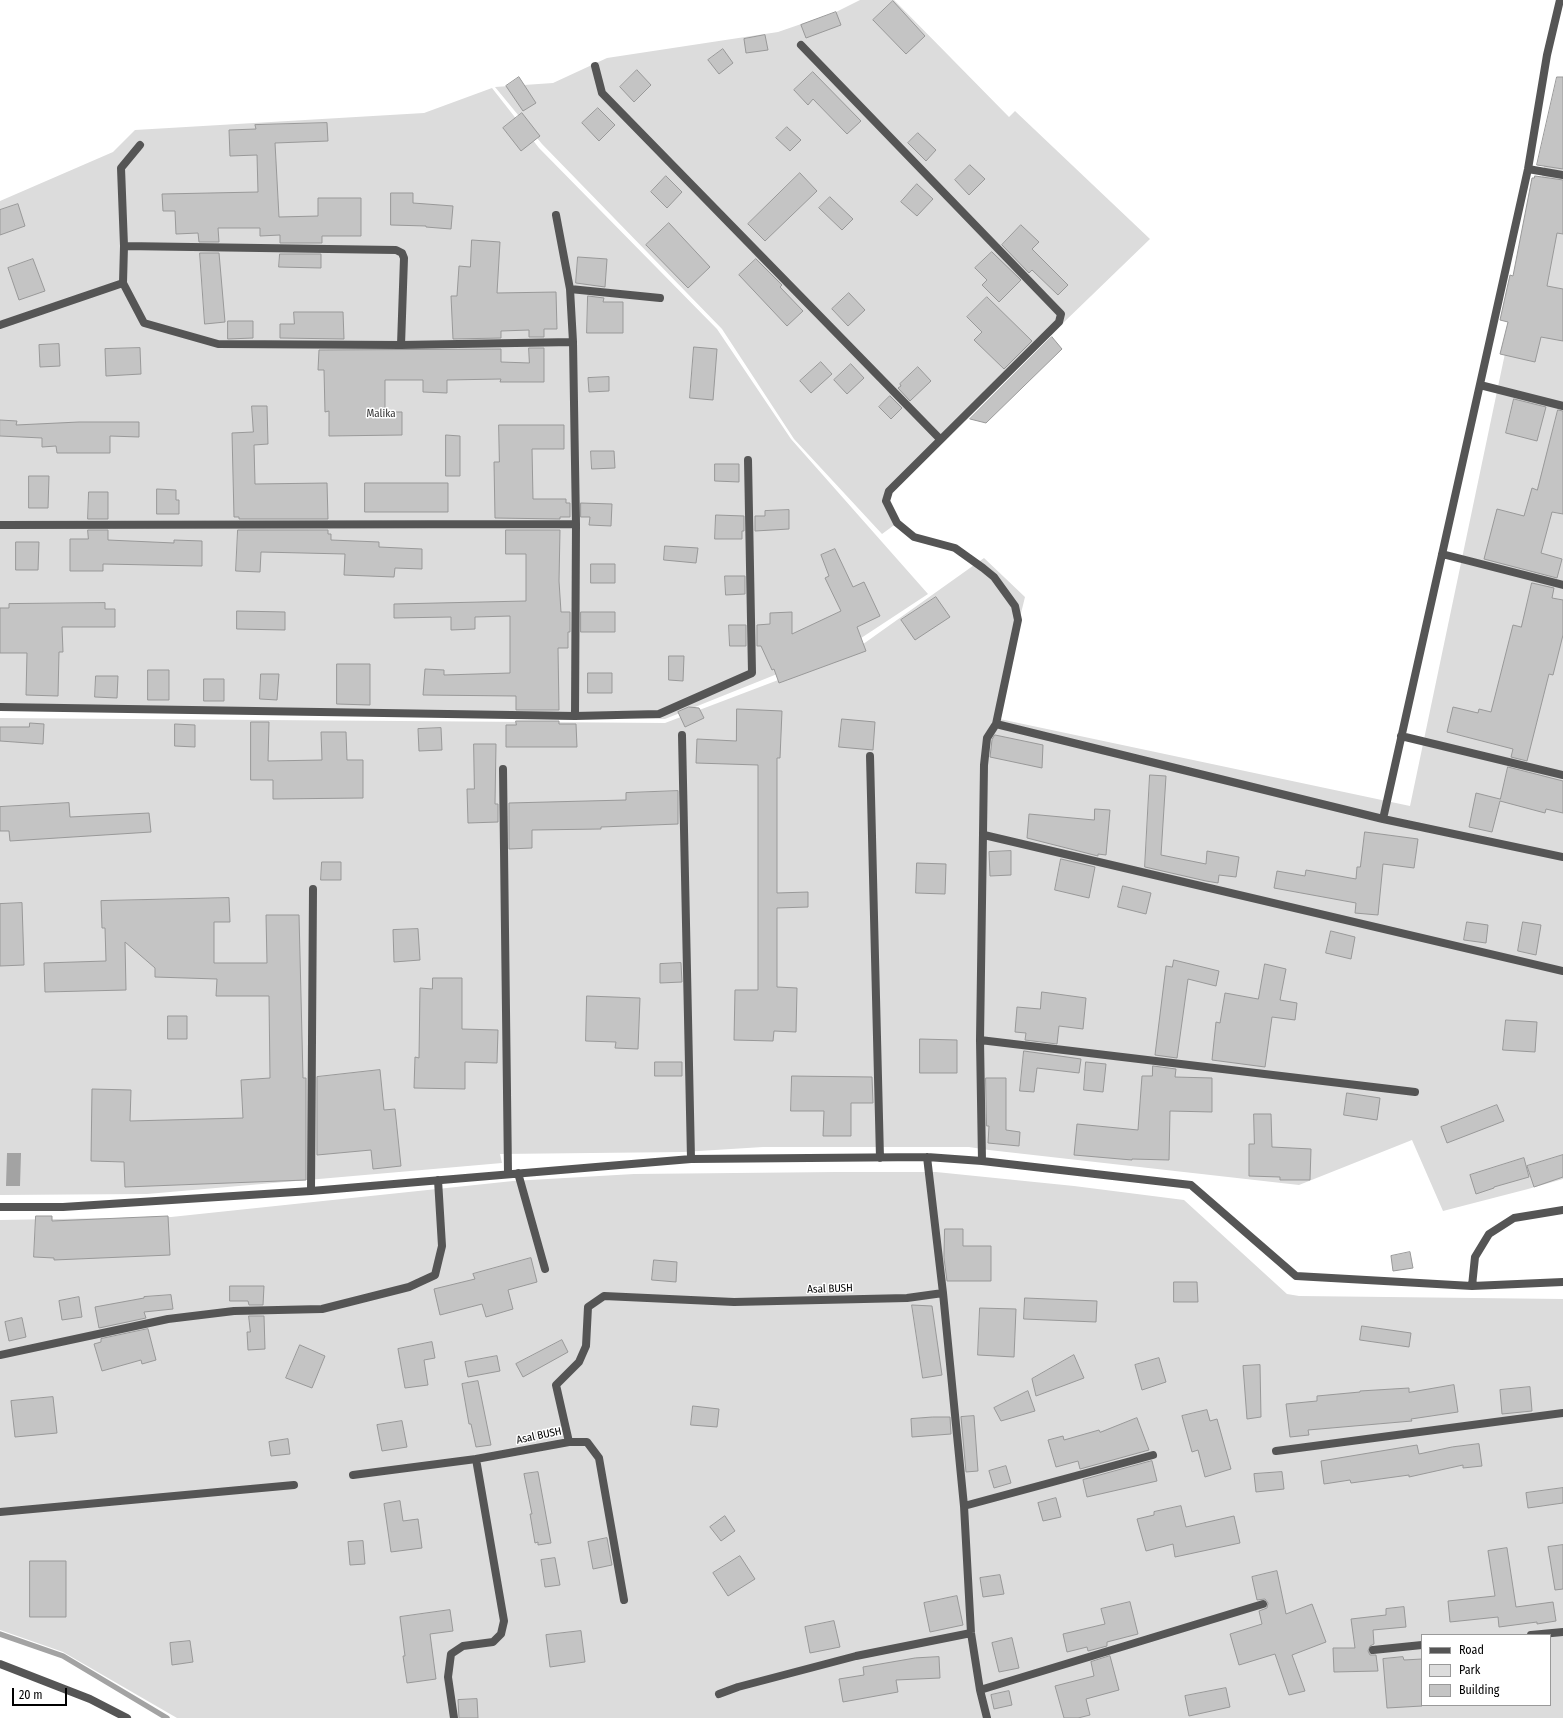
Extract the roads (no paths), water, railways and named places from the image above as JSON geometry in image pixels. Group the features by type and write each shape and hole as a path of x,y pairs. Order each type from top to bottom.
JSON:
{"street":[{"path":"1383,819 1528,169 1547,55 1560,0"},
{"path":"801,45 1062,314 1059,322 889,491 886,501 897,523 914,537 955,548 994,577 1015,606 1018,620 996,724 987,738 984,766 980,1040 982,1161"},
{"path":"595,66 602,93 940,439"},
{"path":"140,145 121,168 124,246 123,283 144,323 218,344 401,345 573,342"},
{"path":"1528,169 1563,175"},
{"path":"556,214 570,289 573,342 576,524 575,716"},
{"path":"124,246 396,250 402,253 404,258 401,345"},
{"path":"0,325 123,283"},
{"path":"570,289 660,298"},
{"path":"1480,385 1563,406"},
{"path":"0,707 575,716 659,714 752,672 748,460"},
{"path":"0,525 576,524"},
{"path":"1442,554 1563,585"},
{"path":"996,724 1383,819 1563,858"},
{"path":"682,735 691,1159"},
{"path":"1401,736 1563,775"},
{"path":"870,756 880,1158"},
{"path":"503,769 508,1173"},
{"path":"984,835 1563,971"},
{"path":"312,889 312,1191"},
{"path":"980,1040 1415,1092"},
{"path":"927,1157 943,1293 964,1506 971,1633 980,1690 987,1718"},
{"path":"0,1206 63,1207 312,1191 508,1173 691,1159 927,1157 982,1161 1191,1185 1296,1276 1472,1286 1563,1282"},
{"path":"518,1173 545,1269"},
{"path":"0,1355 168,1319 234,1311 322,1309 409,1287 435,1275 442,1246 438,1180"},
{"path":"1472,1286 1475,1257 1489,1234 1514,1218 1563,1210"},
{"name":"Asal BUSH","path":"353,1475 476,1459 569,1442 556,1386 579,1362 586,1346 588,1307 604,1296 734,1302 907,1298 943,1293"},
{"path":"1276,1451 1563,1413"},
{"path":"569,1442 587,1442 599,1458 624,1600"},
{"path":"964,1506 1153,1455"},
{"path":"454,1718 448,1676 451,1654 463,1646 493,1642 501,1634 504,1621 476,1459"},
{"path":"0,1512 294,1485"},
{"path":"980,1690 1263,1604"},
{"path":"1542,1634 1563,1632"},
{"path":"719,1694 738,1687 856,1656 971,1633"},
{"path":"1373,1650 1421,1645"},
{"path":"0,1664 90,1699 127,1718"}],"waterway":[{"path":"0,1634 63,1656 167,1718"}],"park label":[{"name":"Malika","path":"381,414"}]}
